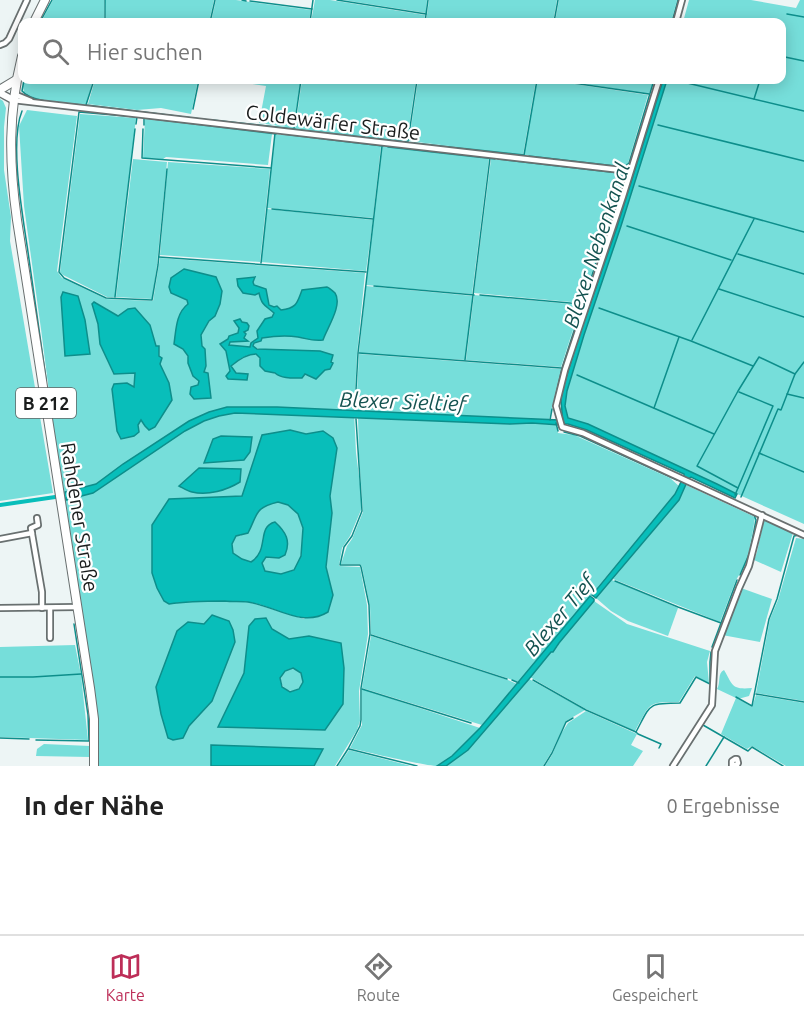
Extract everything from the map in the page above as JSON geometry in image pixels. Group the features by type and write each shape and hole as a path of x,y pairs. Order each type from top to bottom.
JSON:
{"main road":[{"path":"36,18 45,0"},
{"name":"B 212","path":"14,97 18,72"},
{"path":"0,90 16,80"},
{"name":"Rahdener Straße","path":"14,97 11,159 14,198 94,719 94,766"}],"street":[{"path":"19,18 27,0"},
{"path":"677,18 682,0"},
{"path":"0,45 9,39 18,20"},
{"path":"658,84 565,370 556,406 561,427 580,432 804,535"},
{"path":"0,90 14,97"},
{"name":"Coldewärfer Straße","path":"14,97 34,102 630,171"},
{"path":"673,766 712,705 715,651 749,566 762,515"},
{"path":"37,518 38,525 32,528 32,533 42,592 42,608"},
{"path":"0,539 32,533"},
{"path":"0,608 76,607"},
{"path":"50,608 50,638"}],"shaded area":[{"path":"53,0 104,0 104,18 43,18"},
{"path":"105,0 214,0 210,18 106,18"},
{"path":"216,0 236,0 311,10 310,18 212,18"},
{"path":"315,0 330,0 425,15 425,18 312,18"},
{"path":"343,0 427,0 426,13"},
{"path":"429,0 557,0 554,18 427,18"},
{"path":"559,0 677,0 672,18 556,18"},
{"path":"689,0 751,0 796,8 800,0 804,0 804,524 568,418 565,406 567,391 584,335 666,84 786,84 786,18 684,18"},
{"path":"24,84 92,84 86,105 38,99 24,92"},
{"path":"94,84 197,84 191,114 161,108 137,110 88,104"},
{"path":"252,84 300,84 293,128 259,123 266,86"},
{"path":"301,84 415,84 407,141 295,129"},
{"path":"417,84 535,84 523,155 409,141"},
{"path":"536,84 574,84 648,95 628,163 623,167 524,155"},
{"path":"584,84 653,84 649,94"},
{"path":"662,84 666,84 584,335 567,391 565,406 568,418 588,424 717,484 737,494 735,498 691,477 688,479 684,477 684,474 587,430 563,424 562,391"},
{"path":"0,99 6,108 4,170 11,217 10,241 53,493 0,501"},
{"path":"27,110 77,116 57,271 62,278 106,299 153,301 160,258 365,273 354,411 361,510 342,548 339,566 360,567 367,605 368,634 359,691 360,721 335,766 314,766 323,749 211,746 211,766 97,766 24,206 19,126","holes":["255,277 254,285 272,306 283,310 296,305 328,327 323,340 289,336 271,337 262,338 261,341 254,343 253,347 325,370 316,379 308,375 291,377 277,375 260,366 260,359 256,354 246,356 231,366 235,373 241,373 226,376 230,371 226,351 229,336 238,333 239,328 235,321 247,341 230,342 229,345 250,347 274,313 266,306 259,293 237,279","171,293 220,304 201,335 206,366 194,399 199,381 183,349 187,300","95,302 118,316 150,325 156,347 159,346 160,364 169,383 172,400 155,427 141,420 138,425 117,431 112,389 115,384 127,383 134,388 135,372 113,373 100,344 98,324 92,304","290,430 306,434 323,431 337,448 330,496 332,513 326,567 333,595 304,619 248,602 204,601 169,604 152,573 152,525 169,499 242,496 263,435","221,436 252,437 244,459 204,462","188,622 204,624 212,701 189,726 168,738 156,687","272,629 289,639 309,636 341,643 325,730 218,727 244,673"]},
{"path":"80,114 136,118 115,297 107,297 60,272"},
{"path":"145,119 272,134 268,165 166,157 163,159 143,158"},
{"path":"275,134 381,146 373,218 267,208"},
{"path":"382,146 489,159 472,294 366,285"},
{"path":"133,159 167,162 152,299 116,297"},
{"path":"491,159 618,173 622,179 582,303 474,293"},
{"path":"168,162 270,169 260,262 160,255"},
{"path":"267,209 373,220 366,271 261,262"},
{"path":"184,269 216,277 222,291 215,316 209,321 201,335 202,346 205,349 204,372 208,373 211,398 194,399 190,394 191,387 198,385 199,381 193,376 188,356 183,349 174,344 179,317 188,304 187,300 171,293 169,287 171,278"},
{"path":"255,277 254,285 266,289 269,305 277,306 281,310 296,304 302,290 327,287 335,293 336,310 323,340 276,336 262,338 253,346 257,349 320,351 333,355 330,369 325,370 316,379 305,374 302,378 288,378 265,371 260,366 260,358 256,354 246,356 231,366 236,373 248,374 247,380 228,379 226,376 230,371 226,351 220,344 229,336 238,333 239,328 234,321 240,319 247,323 249,326 244,332 246,334 244,338 248,341 230,342 229,345 250,347 251,343 258,338 257,331 265,319 272,317 274,313 263,303 259,293 255,295 243,293 238,286 237,279"},
{"path":"366,286 473,296 465,360 359,353"},
{"path":"63,292 78,296 85,320 90,354 65,356 61,297"},
{"path":"474,295 581,305 561,367 466,360"},
{"path":"94,302 118,316 128,309 135,308 150,325 156,346 159,346 159,356 162,358 160,364 169,383 172,400 155,427 149,430 141,420 138,425 139,432 134,436 121,439 117,431 112,389 114,384 127,383 134,387 135,373 114,374 100,344 98,324 92,304"},
{"path":"359,354 561,369 549,420 356,411"},
{"path":"227,407 277,407 559,420 559,425 235,413 204,421 185,431 93,493 66,500 65,492 96,484 189,421"},
{"path":"358,418 556,425 558,433 574,435 670,478 680,487 519,682 371,634 370,606 362,567 360,564 341,564 363,512"},
{"path":"290,430 306,434 323,431 333,438 337,448 330,496 332,513 326,567 333,595 328,612 308,618 245,602 204,601 169,604 164,601 152,573 152,525 169,499 242,496 262,435","holes":["278,502 288,505 298,514 303,528 301,556 294,570 281,574 265,571 262,563 266,557 279,558 285,555 287,550 286,537 275,522 266,529 260,551 251,562 233,553 232,544 236,536 248,533 261,509"]},
{"path":"221,436 252,437 250,452 244,460 204,463 213,439"},
{"path":"199,468 241,469 240,482 211,493 192,492 179,486"},
{"path":"682,480 687,482 679,500 596,598 592,595 675,494"},
{"path":"686,485 755,518 749,553 720,622 613,579 679,500"},
{"path":"278,502 288,504 298,514 303,528 301,556 294,570 281,574 265,571 262,563 266,557 272,557 263,536 261,551 251,562 233,553 232,544 236,536 240,536 251,526 256,514 266,505"},
{"path":"764,519 793,533 781,572 754,560"},
{"path":"796,538 804,539 804,701 756,693 770,619 778,600"},
{"path":"612,580 678,608 668,636 628,621 611,611 596,598"},
{"path":"741,588 772,599 760,642 722,635"},
{"path":"590,596 594,601 468,750 446,766 437,766 452,756 480,728"},
{"path":"594,601 627,624 710,651 707,662 709,683 695,676 679,702 651,706 635,731 586,709 530,677"},
{"path":"212,615 229,621 235,642 212,701 189,726 183,738 173,740 168,738 156,687 177,631 188,622 204,624"},
{"path":"266,618 272,629 289,639 309,636 341,643 344,668 343,704 325,730 218,727 244,673 249,626 255,619","holes":["293,668 301,673 303,682 299,689 290,692 282,687 280,678 285,671"]},
{"path":"371,636 517,684 482,725 362,688"},
{"path":"75,645 81,675 88,740 0,737 0,647"},
{"path":"292,669 300,672 303,680 300,688 292,691 284,688 281,680 284,672"},
{"path":"724,670 736,687 752,688 749,696 738,699 752,707 756,695 804,703 804,766 786,766 752,746 747,749 721,734 736,698 717,689"},
{"path":"529,679 585,710 566,721 543,766 446,766 468,750"},
{"path":"362,689 480,728 454,755 438,766 350,748 362,725"},
{"path":"586,711 637,734 631,745 643,751 633,766 545,766 568,723"},
{"path":"44,744 90,746 90,757 36,756 37,749"},
{"path":"211,745 323,749 314,766 211,766"},
{"path":"349,750 411,766 338,766"}],"waterway":[{"path":"42,18 52,0"},
{"path":"105,0 105,18"},
{"path":"211,18 215,0"},
{"path":"242,0 246,1"},
{"path":"311,18 313,0"},
{"path":"337,0 426,14"},
{"path":"426,18 428,0"},
{"path":"555,18 558,0"},
{"path":"673,18 678,0"},
{"path":"250,1 312,9"},
{"path":"787,14 804,17"},
{"path":"786,57 804,61"},
{"path":"23,84 22,91 34,98 81,105"},
{"path":"93,84 86,105 209,120"},
{"path":"193,109 198,84"},
{"path":"294,128 300,84"},
{"path":"408,141 416,84"},
{"path":"524,155 536,84"},
{"path":"580,84 649,94"},
{"name":"Blexer Nebenkanal","path":"529,156 624,167 629,163 653,84"},
{"path":"692,84 804,111"},
{"path":"754,99 759,84"},
{"path":"22,111 17,142 18,180 46,379"},
{"path":"136,124 137,117 79,112 59,272 64,278 106,298 152,300 158,265 167,169"},
{"path":"144,125 144,118 276,134"},
{"path":"212,120 295,129"},
{"path":"658,125 804,161"},
{"path":"115,297 135,129"},
{"path":"143,129 142,158 271,168"},
{"path":"300,130 408,142"},
{"path":"261,263 275,133"},
{"path":"282,134 383,146"},
{"path":"414,143 524,155"},
{"path":"355,408 358,353 382,146"},
{"path":"388,147 495,159"},
{"path":"465,360 490,158"},
{"name":"Blexer Nebenkanal","path":"498,159 619,173 623,179 562,368 554,403"},
{"name":"Blexer Nebenkanal","path":"639,186 804,232"},
{"path":"272,209 373,219"},
{"path":"692,340 754,219"},
{"path":"627,226 731,260"},
{"path":"738,254 804,274"},
{"path":"159,257 366,272"},
{"path":"374,286 474,295"},
{"path":"719,289 804,317"},
{"name":"Blexer Nebenkanal","path":"480,295 581,304"},
{"name":"Blexer Nebenkanal","path":"599,308 753,366"},
{"path":"654,408 679,337"},
{"path":"359,353 561,368"},
{"path":"738,488 697,466 759,357 795,374"},
{"path":"741,497 778,409 781,410 795,374 804,362"},
{"path":"577,375 714,434"},
{"path":"735,495 773,406 739,392"},
{"path":"787,394 804,398"},
{"path":"550,420 552,409"},
{"path":"337,766 360,726 361,688 370,634 369,605 361,567 360,565 340,565 344,547 352,536 362,511 356,419"},
{"path":"556,423 558,431"},
{"path":"564,432 580,436 677,480"},
{"path":"759,453 804,472"},
{"path":"690,485 754,515 756,520 750,552 740,575"},
{"name":"Blexer Sieltief","path":"0,505 69,495"},
{"path":"736,697 752,706 769,619 777,599 794,536 802,537"},
{"path":"712,647 737,580"},
{"path":"615,581 721,623"},
{"path":"36,740 89,741 88,715 74,624"},
{"path":"371,635 507,679"},
{"path":"533,680 586,710 636,732 651,707 680,703 696,677 710,684 711,652"},
{"path":"0,677 81,674"},
{"path":"512,680 519,683"},
{"path":"362,689 471,723"},
{"path":"756,694 804,702"},
{"path":"544,766 566,722 573,718"},
{"path":"703,725 748,751 752,747 783,766"},
{"path":"636,732 661,744 659,748"},
{"path":"706,766 724,737"},
{"path":"0,738 29,739"},
{"path":"349,749 417,766"}],"water label":[{"name":"Blexer Tief","path":"559,615"}]}
